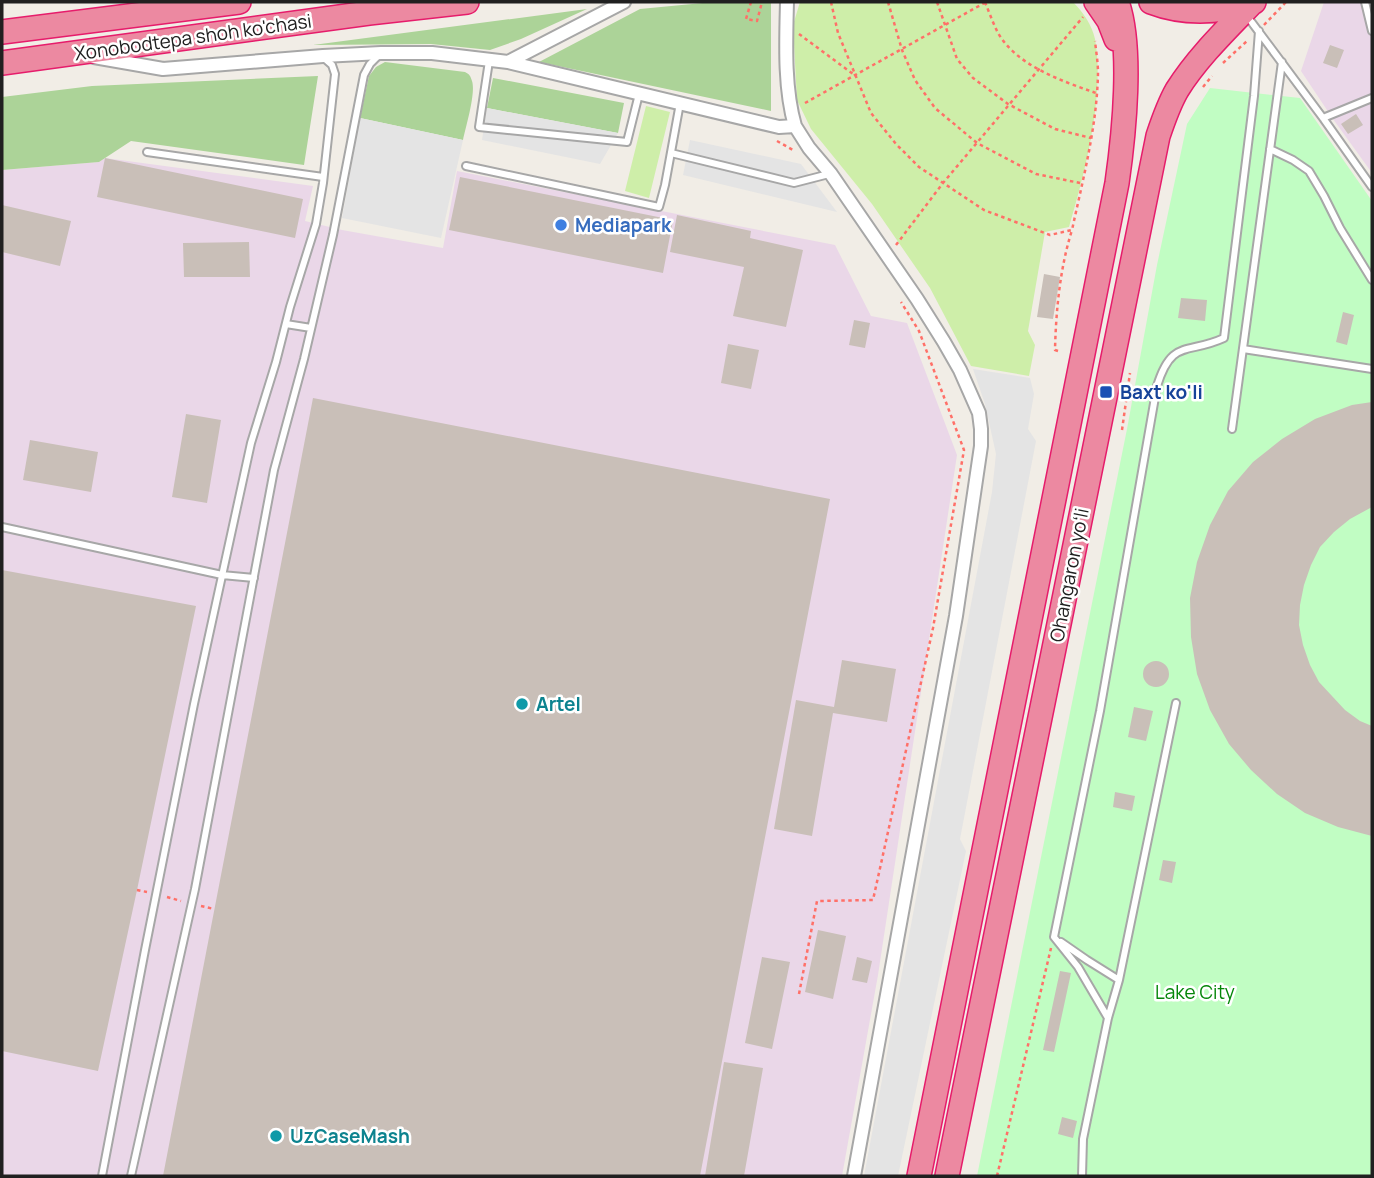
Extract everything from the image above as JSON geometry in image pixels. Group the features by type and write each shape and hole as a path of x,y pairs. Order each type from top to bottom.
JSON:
{"highway":[{"name":"Xonobodtepa shoh ko'chasi","path":"2,32 239,2"},
{"name":"Xonobodtepa shoh ko'chasi","path":"2,63 467,2"},
{"name":"Ohangaron yoʻli","path":"919,1176 1117,183 1122,153 1125,71 1123,27 1117,2"},
{"path":"1151,2 1191,12 1248,6"},
{"name":"Ohangaron yoʻli","path":"947,1176 1158,136 1176,92 1248,6"},
{"path":"1091,8 1109,21 1125,71"},
{"path":"74,22 77,53"}],"street":[{"path":"508,62 624,2"},
{"path":"787,2 790,108 795,126 917,299 960,370 979,413 981,429 956,616 855,1176"},
{"path":"77,53 163,69 323,56 432,53 508,62 779,127 795,126"}],"lane":[{"path":"1365,2 1372,31"},
{"path":"1248,6 1259,30 1372,187"},
{"path":"1108,1018 1077,967 1054,937 1100,711 1157,386 1163,367 1175,354 1182,349 1209,345 1224,338 1254,96 1259,30"},
{"path":"131,1176 195,889 274,470 333,235 364,75 370,64 381,54"},
{"path":"102,1176 145,950 251,443 316,224 335,74 332,65 323,56"},
{"path":"489,61 480,127 627,142 639,94"},
{"path":"1232,429 1282,62"},
{"path":"1323,118 1372,98"},
{"path":"466,166 659,207 680,103"},
{"path":"1270,149 1309,171 1372,280"},
{"path":"148,152 323,177"},
{"path":"671,153 794,183 831,174"},
{"path":"286,324 311,328"},
{"path":"1243,349 1372,369"},
{"path":"2,527 222,575 254,578"},
{"path":"1082,1176 1083,1139 1176,703"},
{"path":"1054,937 1119,979"}],"path":[{"path":"751,2 746,19 757,21 762,2"},
{"path":"831,2 838,33 871,113 896,145 919,167 984,210 1050,235 1072,230"},
{"path":"888,2 902,50 915,80 935,108 978,143 1036,173 1082,184"},
{"path":"937,2 957,59 973,78 1008,104 1055,129 1091,138"},
{"path":"790,108 855,76 985,2 998,33 1012,51 1039,69 1096,93"},
{"path":"1220,65 1286,2"},
{"path":"888,256 943,183 1091,8"},
{"path":"786,24 855,76"},
{"path":"1058,351 1055,350 1056,320 1065,254 1091,138 1098,71 1095,36"},
{"path":"1199,92 1213,74"},
{"path":"779,127 777,140 798,153"},
{"path":"799,994 817,901 873,900 933,628 964,450 919,331 898,297"},
{"path":"1122,430 1131,369"},
{"path":"137,890 150,893"},
{"path":"163,896 189,903"},
{"path":"201,906 214,909"},
{"path":"997,1176 1054,937"}],"shaded area":[{"path":"1324,2 1372,2 1372,173 1301,71"},
{"path":"487,108 618,133 600,164 482,140"},
{"path":"360,118 463,140 441,238 342,218"},
{"path":"690,140 801,164 837,212 683,175"},
{"path":"105,158 313,186 305,221 443,248 457,171 835,245 871,316 907,323 957,455 878,975 842,1176 2,1176 2,170 99,162"},
{"path":"973,369 1030,378 1034,394 1028,429 1036,441 960,839 966,851 898,1176 864,1176 992,492 996,454 985,404"}],"green space":[{"path":"713,2 771,2 771,111 539,62 640,9"},
{"path":"800,2 1073,2 1087,19 1095,39 1097,61 1092,134 1069,227 1045,232 1028,331 1035,345 1029,376 971,366 930,288 872,204 811,129 797,100 793,25"},
{"path":"587,9 490,50 431,44 313,45"},
{"path":"385,62 465,72 469,75 473,93 463,140 360,118 369,76 376,67"},
{"path":"318,76 304,165 131,141 99,162 2,170 2,97 92,86"},
{"path":"493,78 624,103 618,133 487,108"},
{"name":"Lake City","path":"1210,88 1300,98 1372,201 1372,1176 977,1176 1187,124"},
{"path":"646,106 670,112 649,198 625,191"}],"building":[{"path":"1330,45 1344,50 1337,68 1323,63"},
{"path":"1356,114 1363,125 1348,134 1341,124"},
{"path":"105,158 303,199 295,238 97,197"},
{"path":"460,177 673,220 663,273 449,230"},
{"path":"2,205 71,221 60,266 2,252"},
{"path":"677,215 751,231 750,238 803,250 786,327 733,316 744,267 670,252"},
{"path":"249,242 250,277 184,277 183,243"},
{"path":"1044,274 1060,277 1053,319 1037,317"},
{"path":"1181,298 1207,300 1205,321 1178,318"},
{"path":"1343,312 1354,315 1347,345 1336,342"},
{"path":"854,320 870,323 865,348 849,345"},
{"path":"728,344 759,350 751,389 721,383"},
{"name":"Artel","path":"313,398 830,499 700,1176 163,1176"},
{"path":"1372,402 1372,507 1350,519 1320,547 1304,585 1299,625 1310,665 1319,682 1345,710 1372,726 1372,836 1338,827 1305,813 1277,794 1251,770 1229,744 1210,710 1197,674 1191,637 1190,598 1197,562 1210,525 1228,491 1253,462 1282,439 1315,419 1352,405"},
{"path":"186,414 221,420 207,503 172,497"},
{"path":"30,440 98,452 91,492 23,480"},
{"path":"2,570 196,606 98,1071 2,1051"},
{"path":"842,660 896,669 887,722 833,713 812,836 774,829 796,700 834,707"},
{"path":"1156,661 1165,665 1169,674 1165,683 1156,687 1147,683 1143,674 1147,665"},
{"path":"1134,707 1153,711 1146,741 1128,737"},
{"path":"1115,792 1135,796 1132,811 1113,807"},
{"path":"1163,860 1176,862 1172,883 1159,880"},
{"path":"818,930 846,936 833,999 805,992"},
{"path":"762,957 790,962 772,1049 745,1043"},
{"path":"857,957 872,961 867,983 852,980"},
{"path":"1060,971 1071,973 1054,1052 1043,1050"},
{"path":"724,1062 763,1068 744,1176 705,1176"},
{"path":"1062,1117 1077,1121 1073,1138 1058,1134"}],"place":[{"name":"Mediapark","path":"561,225"},
{"name":"Baxt ko'li","path":"1106,392"},
{"name":"Artel","path":"522,704"},
{"name":"UzCaseMash","path":"276,1136"}]}
